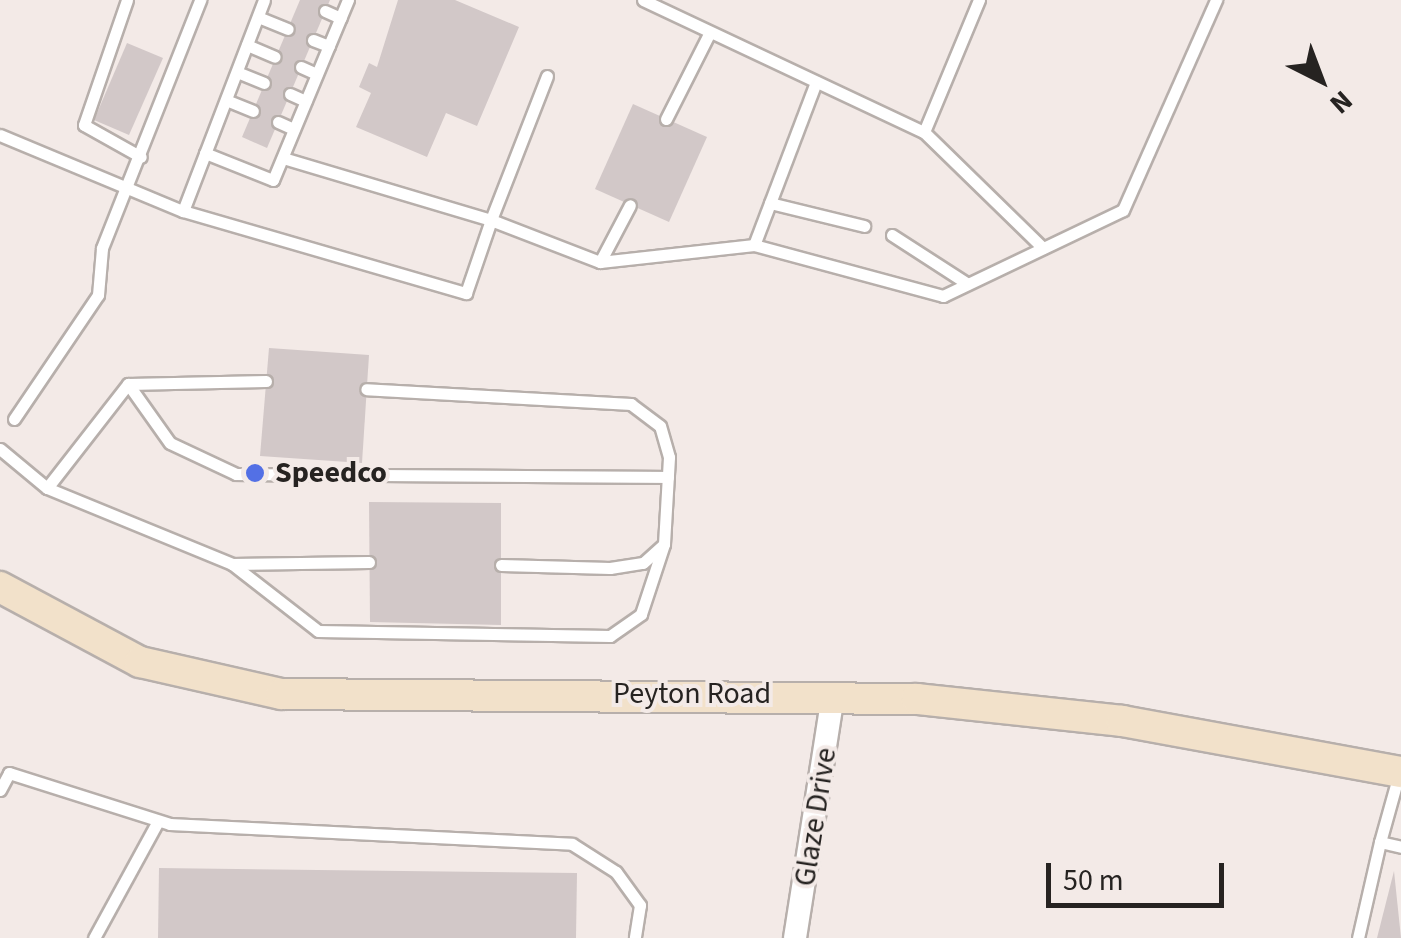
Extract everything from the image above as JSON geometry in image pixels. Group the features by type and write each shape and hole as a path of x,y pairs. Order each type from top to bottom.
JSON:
{"street":[{"name":"Peyton Road","path":"0,587 140,662 281,694 833,695 1122,720 1400,772"},
{"name":"Glaze Drive","path":"796,938 833,695"}],"lane":[{"path":"127,0 84,124 141,157"},
{"path":"14,419 98,295 102,248 200,0"},
{"path":"183,211 264,0"},
{"path":"205,153 273,180 348,0"},
{"path":"643,0 924,132 1043,248"},
{"path":"668,13 673,0"},
{"path":"924,132 979,0"},
{"path":"283,158 491,220 600,262 754,245 943,296 1123,210 1216,0"},
{"path":"325,10 341,18"},
{"path":"258,17 288,29"},
{"path":"666,119 710,32"},
{"path":"313,40 329,46"},
{"path":"247,45 276,57"},
{"path":"301,67 318,74"},
{"path":"237,72 264,84"},
{"path":"0,135 125,191 183,211 466,294 548,76"},
{"path":"754,245 816,82"},
{"path":"290,94 306,101"},
{"path":"226,100 253,111"},
{"path":"278,122 294,129"},
{"path":"770,202 864,226"},
{"path":"600,262 630,205"},
{"path":"892,235 968,284"},
{"path":"128,384 266,382"},
{"path":"128,384 170,444 236,474 668,477"},
{"path":"47,488 128,384"},
{"path":"0,449 47,488 232,564 318,631 610,636 641,614 664,544 668,477 660,426 631,404 366,389"},
{"path":"501,564 610,568 643,564 664,544"},
{"path":"232,564 369,562"},
{"path":"0,790 5,771 158,821 572,844 616,872 640,905 635,938"},
{"path":"1358,938 1400,772"},
{"path":"94,938 158,821"},
{"path":"1380,842 1401,847"}],"building":[{"path":"300,0 330,0 267,148 242,137"},
{"path":"398,0 455,0 519,27 477,126 446,113 427,157 356,127 371,93 359,87 369,63 377,67"},
{"path":"127,43 163,58 129,135 94,120"},
{"path":"633,104 707,137 669,222 595,189"},
{"path":"269,348 369,355 362,463 260,456"},
{"path":"369,502 501,503 501,625 370,622"},
{"path":"159,868 577,873 576,938 158,938"},
{"path":"1394,871 1401,938 1377,938"}],"place":[{"name":"Speedco","path":"255,473"}]}
